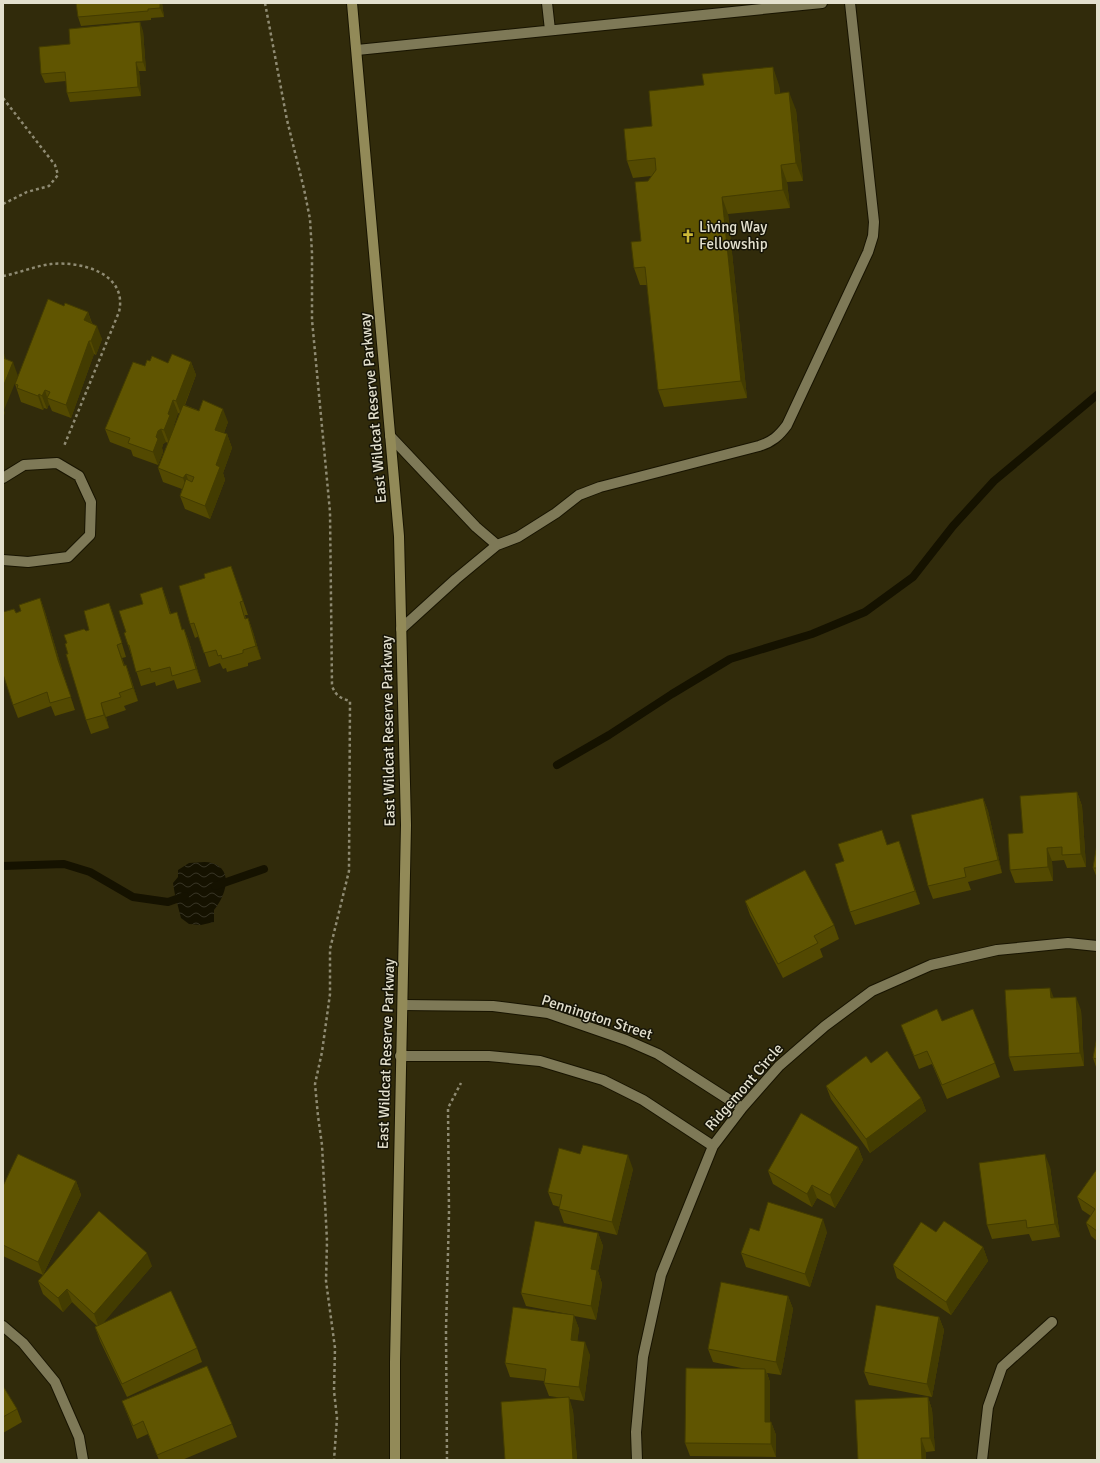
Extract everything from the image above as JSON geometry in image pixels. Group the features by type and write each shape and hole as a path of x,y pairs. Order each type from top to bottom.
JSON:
{"main road":[{"name":"East Wildcat Reserve Parkway","path":"352,3 399,536 406,825 403,1004 400,1056 395,1346 395,1460"}],"street":[{"path":"547,3 550,30"},
{"path":"356,50 822,3"},
{"path":"401,629 456,579 498,545 518,537 556,513 579,495 771,442 780,436 788,425 868,252 873,236 874,222 850,3"},
{"path":"390,436 476,527 498,545"},
{"path":"3,478 24,465 57,463 79,476 91,502 90,535 68,557 28,562 3,560"},
{"name":"Ridgemont Circle","path":"637,1460 636,1432 643,1357 662,1276 713,1146 742,1108 779,1066 825,1026 872,991 930,965 997,950 1068,943 1097,946"},
{"name":"Pennington Street","path":"403,1004 493,1006 548,1013 626,1040 658,1054 742,1108"},
{"path":"400,1056 489,1056 540,1061 603,1080 637,1097 713,1146"},
{"path":"982,1460 988,1407 1002,1367 1052,1322"},
{"path":"3,1326 23,1343 55,1382 79,1437 83,1460"}],"path":[{"path":"264,3 287,120 310,219 312,253 312,320 330,520 332,686 340,699 350,701 349,871 330,949 330,994 322,1052 315,1084 318,1124 322,1145 327,1241 326,1281 335,1348 334,1391 337,1418 334,1460"},
{"path":"3,98 55,165 58,175 49,186 27,192 3,204"},
{"path":"3,276 50,264 74,264 96,271 112,281 119,291 121,303 119,312 57,463"},
{"path":"447,1460 446,1330 449,1213 448,1108 461,1083"}],"water":[{"path":"189,863 212,863 219,866 224,871 226,884 222,898 214,910 214,922 201,925 189,924 181,918 173,883 178,877 178,870"}],"building":[{"path":"76,3 160,3 160,8 148,9 148,11 78,17"},
{"path":"140,22 143,62 136,62 138,87 67,93 65,72 41,74 39,47 70,44 69,29"},
{"name":"Living Way Fellowship","path":"773,67 775,94 789,92 796,163 781,165 783,190 722,197 741,381 658,390 645,267 634,268 631,242 641,241 635,182 648,181 656,170 655,158 627,161 624,129 652,126 649,91 704,85 702,74"},
{"path":"48,299 64,306 65,303 88,312 84,320 97,326 91,341 89,341 66,405 47,398 50,392 45,390 42,396 39,394 38,396 17,388 18,385 15,384"},
{"path":"172,354 191,362 176,401 173,400 168,414 170,415 164,430 161,429 158,431 156,437 158,439 153,452 128,443 130,438 105,429 133,362 145,366 147,360 150,361 152,356 168,363"},
{"path":"3,358 13,362 3,387"},
{"path":"203,400 223,409 215,430 227,434 216,465 220,467 205,506 180,496 186,479 192,482 194,477 186,474 183,478 158,468 183,405 199,411"},
{"path":"231,566 243,601 240,602 245,619 248,618 256,646 243,650 243,653 222,659 221,655 218,656 216,650 204,653 194,623 190,624 179,586 205,578 204,574"},
{"path":"162,587 170,614 177,612 182,630 184,629 196,669 172,676 170,667 151,672 150,668 136,672 119,611 143,604 140,594"},
{"path":"40,598 58,660 71,697 50,703 47,692 13,705 3,674 3,612 14,609 16,613 21,611 19,605"},
{"path":"109,603 122,643 117,645 124,666 126,665 133,688 119,693 121,697 101,703 104,715 86,720 66,654 68,654 65,644 67,643 64,635 84,629 86,631 89,630 84,611"},
{"path":"1077,792 1081,854 1062,855 1062,847 1047,848 1048,867 1010,870 1008,834 1023,833 1020,796"},
{"path":"983,798 998,860 964,868 966,877 928,886 911,815"},
{"path":"882,830 887,845 899,841 915,891 850,912 835,864 844,861 838,844"},
{"path":"1097,844 1097,868 1093,868"},
{"path":"805,870 834,925 814,936 818,943 778,964 745,901"},
{"path":"1050,988 1051,998 1076,997 1080,1053 1009,1057 1005,990"},
{"path":"937,1009 942,1021 973,1009 995,1063 942,1085 927,1051 914,1056 901,1025"},
{"path":"1097,1037 1097,1059 1093,1058"},
{"path":"887,1051 921,1098 866,1139 826,1086 866,1056 871,1063"},
{"path":"801,1113 858,1147 830,1195 812,1185 807,1194 768,1171"},
{"path":"583,1145 628,1155 612,1222 559,1209 562,1195 548,1192 559,1148 580,1154"},
{"path":"18,1154 76,1181 38,1262 3,1245 3,1186"},
{"path":"1045,1154 1055,1224 1027,1228 1026,1220 987,1225 979,1163"},
{"path":"1097,1169 1097,1231 1086,1223 1095,1209 1077,1197"},
{"path":"768,1202 823,1219 805,1274 741,1253 750,1228 759,1231"},
{"path":"99,1211 147,1253 94,1314 67,1289 58,1298 38,1281"},
{"path":"535,1221 598,1233 591,1269 597,1270 591,1306 521,1293"},
{"path":"944,1221 983,1247 946,1302 893,1265 921,1222 936,1232"},
{"path":"721,1282 788,1296 776,1362 708,1349"},
{"path":"171,1291 197,1348 122,1384 95,1327"},
{"path":"876,1305 939,1317 927,1384 864,1372"},
{"path":"513,1307 574,1315 571,1340 585,1342 579,1387 544,1383 546,1369 505,1363"},
{"path":"207,1366 232,1424 157,1455 143,1421 133,1426 122,1401"},
{"path":"686,1368 765,1369 765,1422 771,1422 771,1444 685,1443"},
{"path":"3,1386 17,1409 3,1417"},
{"path":"569,1397 573,1460 505,1460 501,1402"},
{"path":"928,1397 930,1438 921,1438 922,1460 858,1460 855,1400"}],"waterway":[{"path":"557,765 609,735 672,694 730,659 812,634 865,612 913,577 953,526 994,481 1097,395"},
{"path":"3,866 64,864 90,872 133,897 168,902 185,896"},
{"path":"215,886 264,869"}],"place":[{"name":"Living Way Fellowship","path":"688,236"}]}
